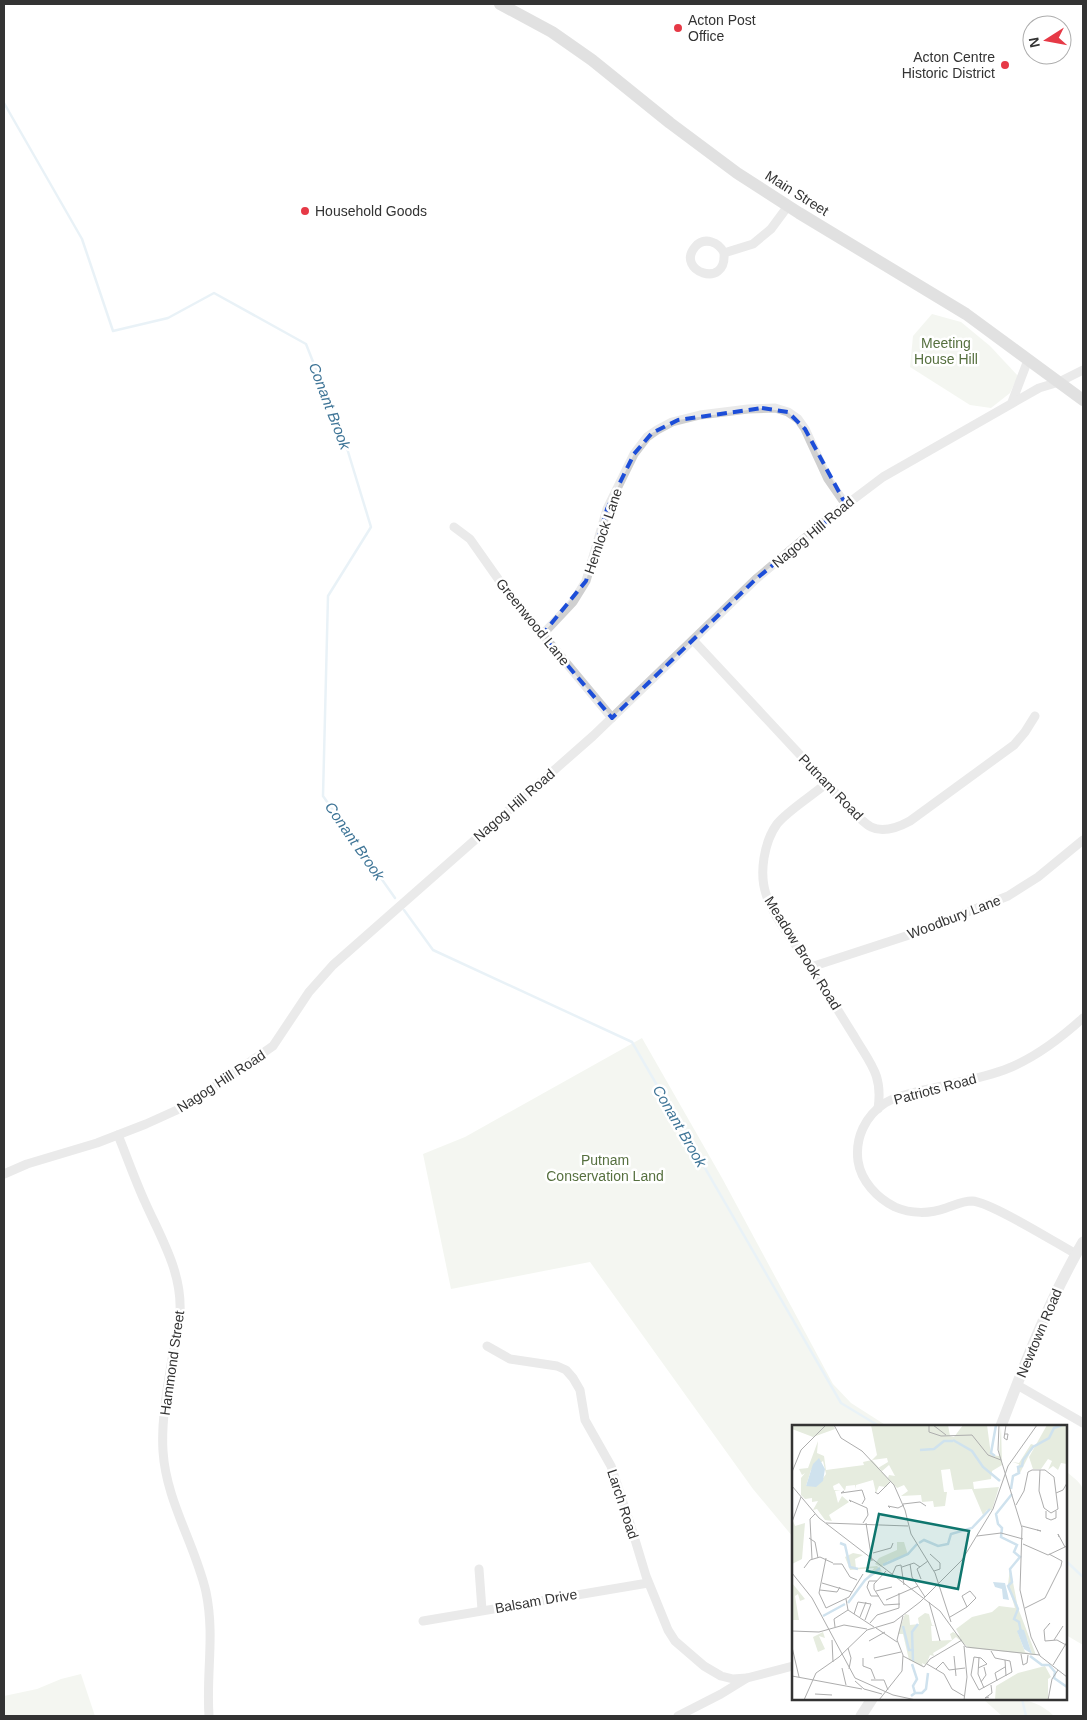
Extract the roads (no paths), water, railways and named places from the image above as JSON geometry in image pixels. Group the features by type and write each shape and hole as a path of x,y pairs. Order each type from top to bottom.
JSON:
{"main road":[{"name":"Main Street","path":"500,4 552,32 592,60 670,123 737,173 966,314 1083,400"}],"street":[{"path":"724,253 753,244 771,229 788,206"},
{"path":"1012,402 1028,360"},
{"name":"Nagog Hill Road","path":"4,1174 27,1164 118,1135 188,1105 273,1046 309,992 333,966 612,718 756,579 846,505 884,477 1012,402 1045,385 1059,382 1083,370"},
{"name":"Hemlock Lane","path":"542,635 573,602 586,581 607,509 634,454 647,437 672,422 700,415 755,409 775,408 788,412 798,419 805,429 828,479 846,505"},
{"name":"Greenwood Lane","path":"454,527 470,539 508,593 612,718"},
{"name":"Putnam Road","path":"693,640 858,816 872,828 885,829 902,826 1014,745 1035,716"},
{"name":"Meadow Brook Road","path":"827,783 777,824 764,860 765,892 877,1076 880,1095 878,1110"},
{"name":"Woodbury Lane","path":"810,967 906,936 1008,896 1044,872 1083,840"},
{"name":"Patriots Road","path":"1076,1254 1000,1212 972,1201 959,1203 934,1212 916,1212 895,1207 881,1198 868,1185 859,1168 857,1149 860,1132 869,1118 885,1103 906,1094 1010,1068 1043,1050 1083,1018"},
{"name":"Hammond Street","path":"118,1135 139,1189 172,1260 178,1283 180,1313 167,1388 162,1450 170,1486 198,1562 211,1620 208,1686 209,1716"},
{"name":"Newtown Road","path":"1001,1425 1032,1344 1054,1296 1083,1242"},
{"name":"Larch Road","path":"487,1346 510,1359 556,1366 566,1370 576,1380 580,1390 586,1424 611,1466 648,1583 668,1630 675,1641 704,1666 721,1676 734,1679 747,1678"},
{"path":"1016,1385 1083,1423"},
{"path":"479,1569 482,1610"},
{"name":"Balsam Drive","path":"423,1620 648,1583"},
{"path":"678,1716 747,1678 792,1666"},
{"path":"861,1716 871,1700"}],"waterway":[{"name":"Conant Brook","path":"4,103 82,239 113,331 168,318 214,293 306,344 346,445 371,527 328,596 323,796 395,898"},
{"name":"Conant Brook","path":"404,910 433,950 632,1042 841,1403 877,1425"},
{"name":"Conant Brook","path":"1067,1562 1083,1577"},
{"path":"1022,1700 1026,1716"}],"place":[{"name":"Acton Post Office","path":"678,28"},
{"name":"Acton Centre Historic District","path":"1005,65"},
{"name":"Household Goods","path":"305,211"}],"park label":[{"name":"Meeting House Hill","path":"946,352"},
{"name":"Putnam Conservation Land","path":"605,1168"}]}
